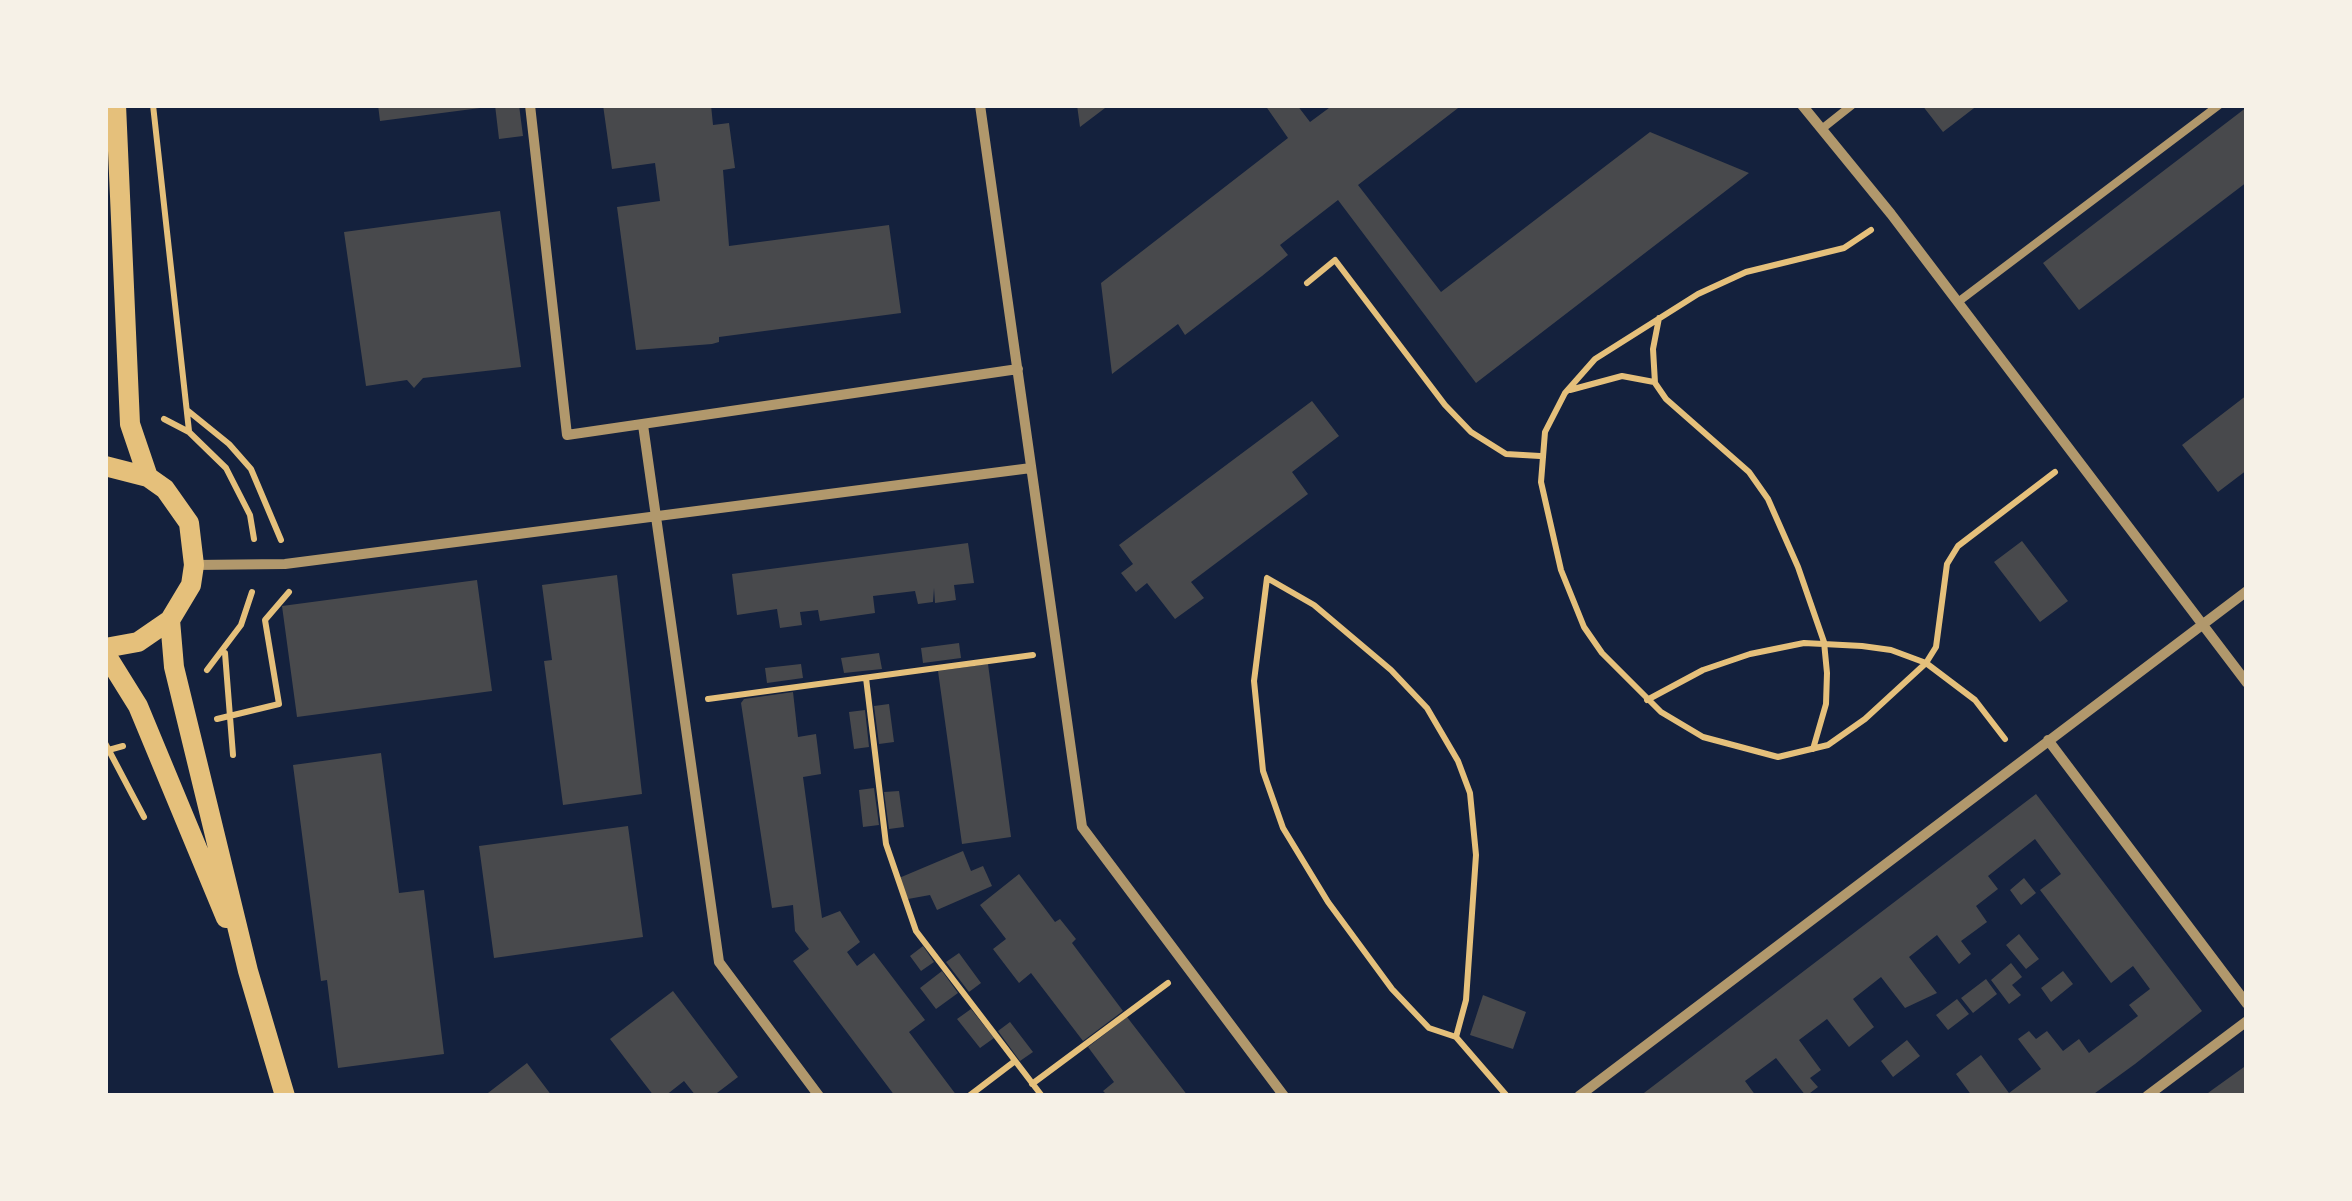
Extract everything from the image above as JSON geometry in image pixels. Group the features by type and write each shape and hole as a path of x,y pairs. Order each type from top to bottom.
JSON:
{"main road":[{"path":"116,105 130,424 148,477"},
{"path":"105,466 148,477 165,489 189,524 194,565 191,585 170,620 138,642 105,651 130,690 248,971"},
{"path":"170,620 174,667 248,971 285,1096"}],"street":[{"path":"530,105 566,435 1018,368"},
{"path":"980,105 1082,827 1284,1096"},
{"path":"1802,105 1891,214 2247,682"},
{"path":"643,425 719,962 819,1096"},
{"path":"194,565 285,564 1031,468"},
{"path":"1579,1096 2247,591"},
{"path":"2048,740 2247,1004"},
{"path":"2146,1096 2247,1021"}],"lane":[{"path":"1822,128 1852,105"},
{"path":"1958,302 2219,105"}],"path":[{"path":"153,105 189,432"},
{"path":"1891,214 1844,248 1746,272 1659,318 1596,359 1565,392 1546,432 1540,456 1551,541 1570,597 1602,653 1646,700 1682,726 1728,746 1778,757 1812,750 1842,737 1926,663 1936,647 1948,564 1958,546 2076,456"},
{"path":"1308,283 1335,260 1445,405 1471,432 1506,454 1540,456"},
{"path":"1659,318 1653,349 1655,382 1666,399 1734,455 1768,499 1824,642 1826,704 1812,750"},
{"path":"1565,392 1588,382 1622,376 1655,382"},
{"path":"187,410 229,444 251,470 277,526 290,596 266,620 278,704 191,725"},
{"path":"1456,1037 1466,1000 1476,855 1463,772 1450,742 1412,690 1351,633 1267,578 1254,681 1269,796 1304,865 1392,989 1429,1028 1456,1037 1508,1096"},
{"path":"1646,700 1722,663 1824,642 1890,650 1926,663 1976,700 2020,760"},
{"path":"682,703 1057,652"},
{"path":"866,678 886,844 916,931 1042,1096"},
{"path":"105,751 149,737"},
{"path":"1032,1084 1188,968"},
{"path":"969,1096 1015,1061"}],"building":[{"path":"378,105 488,105 488,107 380,121"},
{"path":"495,105 519,105 523,136 499,139"},
{"path":"603,105 711,105 713,125 729,123 735,168 723,170 729,246 889,225 901,313 719,337 719,342 712,344 636,350 617,207 660,201 655,163 612,169"},
{"path":"1077,105 1109,105 1080,127"},
{"path":"1265,105 1297,105 1310,122 1333,105 1462,105 1358,185 1441,292 1650,132 1749,173 1476,383 1338,200 1280,245 1288,255 1262,276 1185,335 1178,324 1112,374 1101,283 1288,138"},
{"path":"1922,105 1978,105 1943,132"},
{"path":"2247,107 2247,182 2079,310 2043,263"},
{"path":"500,211 521,367 423,378 414,388 407,380 366,386 344,232"},
{"path":"2247,395 2247,470 2218,492 2182,445"},
{"path":"1312,401 1339,436 1292,472 1308,494 1191,582 1204,598 1175,619 1147,583 1136,592 1121,573 1133,564 1119,545"},
{"path":"2022,541 2068,601 2040,622 1994,562"},
{"path":"968,543 974,583 954,585 956,600 935,603 934,588 933,602 918,604 915,591 873,596 875,613 820,621 818,610 800,612 802,625 780,628 777,609 737,615 732,574"},
{"path":"617,575 642,794 563,805 544,661 552,660 542,585"},
{"path":"477,580 492,691 297,717 282,606"},
{"path":"959,643 961,658 923,663 921,648"},
{"path":"879,653 882,669 844,673 841,658"},
{"path":"801,664 803,678 767,683 765,668"},
{"path":"988,664 1011,837 962,844 938,671"},
{"path":"793,692 798,737 816,734 821,774 803,777 822,918 840,911 860,942 847,952 857,966 874,953 925,1020 909,1032 957,1096 895,1096 793,961 809,949 795,931 793,905 772,908 741,703 744,699"},
{"path":"889,704 894,742 879,744 874,706"},
{"path":"865,710 869,747 854,749 849,712"},
{"path":"381,753 399,893 424,890 444,1054 338,1068 327,980 321,981 293,765"},
{"path":"874,788 879,825 863,827 859,790"},
{"path":"899,791 904,827 889,829 884,792"},
{"path":"2036,794 2202,1011 2135,1064 2091,1096 1972,1096 1956,1074 1981,1055 2009,1093 2041,1069 2018,1039 2029,1031 2036,1039 2047,1031 2063,1051 2079,1039 2089,1053 2138,1016 2129,1005 2150,989 2133,966 2111,983 2040,890 2061,874 2035,839 1988,876 1998,889 1976,906 1987,922 1961,941 1971,954 1959,964 1937,935 1909,957 1937,993 1905,1008 1881,977 1853,999 1874,1027 1849,1047 1827,1019 1799,1040 1821,1070 1810,1078 1818,1087 1806,1096 1776,1058 1745,1081 1756,1096 1640,1096"},
{"path":"628,826 643,937 494,958 479,846"},
{"path":"963,851 971,871 983,866 992,886 937,910 930,895 908,899 899,878"},
{"path":"1019,874 1055,922 1060,919 1076,939 1072,943 1123,1011 1083,1041 1031,973 1019,983 993,949 1006,939 980,905"},
{"path":"2024,878 2036,893 2021,905 2010,890"},
{"path":"2019,934 2039,959 2026,969 2006,945"},
{"path":"923,946 934,962 921,971 910,956"},
{"path":"959,953 981,983 969,992 946,962"},
{"path":"2011,963 2022,977 2012,985 2021,995 2009,1004 1991,980"},
{"path":"942,971 958,993 936,1009 920,988"},
{"path":"2063,971 2073,984 2051,1002 2041,988"},
{"path":"1986,979 1997,994 1973,1013 1961,998"},
{"path":"673,991 738,1077 713,1096 696,1096 684,1081 665,1096 654,1096 610,1039"},
{"path":"1483,995 1526,1012 1513,1049 1470,1035"},
{"path":"1957,999 1969,1014 1948,1030 1936,1015"},
{"path":"971,1009 994,1038 980,1048 957,1019"},
{"path":"1127,1017 1188,1096 1108,1096 1103,1091 1114,1082 1088,1047"},
{"path":"1010,1022 1033,1052 1020,1061 998,1031"},
{"path":"1907,1040 1920,1056 1893,1077 1881,1061"},
{"path":"527,1063 552,1096 484,1096"},
{"path":"2244,1067 2247,1096 2204,1096 2212,1090"}]}
